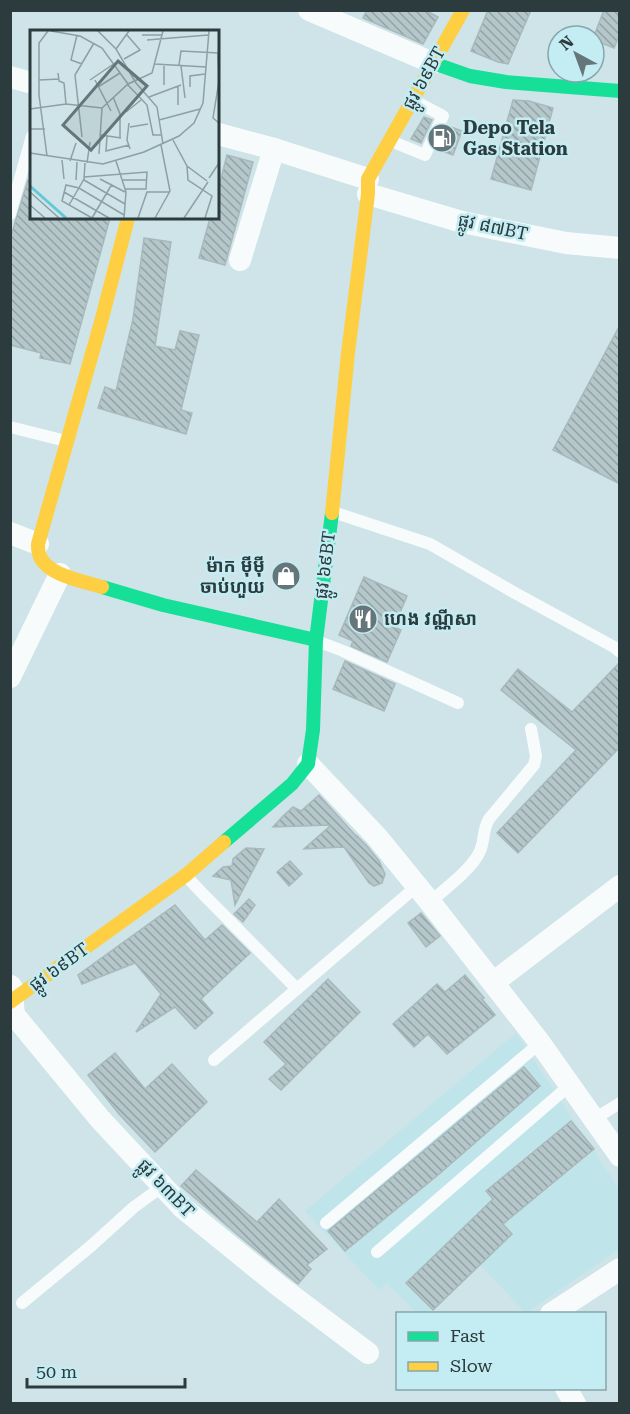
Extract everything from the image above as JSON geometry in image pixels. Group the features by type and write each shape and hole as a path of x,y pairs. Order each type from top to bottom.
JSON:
{"street":[{"path":"309,10 433,63 470,76 506,82 620,91"},
{"name":"ផ្លូវ ៦៩BT","path":"11,996 186,875 292,784 308,764 313,730 316,640 336,484 348,353 368,186 412,100 463,10"},
{"path":"10,77 30,82"},
{"name":"ផ្លូវ ៨៧BT","path":"219,134 274,149 462,222 566,243 620,248"},
{"path":"240,260 274,149"},
{"path":"128,219 38,544 39,555 45,565 60,574 163,605 316,640"},
{"path":"10,533 38,544"},
{"path":"10,677 16,652 60,574"},
{"path":"308,764 377,837 494,982 620,1156"},
{"path":"494,982 620,886"},
{"name":"ផ្លូវ ៦៣BT","path":"11,996 12,1009 23,1025 100,1119 183,1208 279,1286 368,1353"},
{"path":"554,1312 620,1269"},
{"path":"567,1390 575,1404"}],"lane":[{"path":"390,141 426,155 443,116 412,100"},
{"path":"10,214 30,143"},
{"path":"10,427 67,441"},
{"path":"332,512 430,544 614,646 620,652"},
{"path":"316,640 458,703"},
{"path":"214,1060 297,989 423,894 475,861 482,849 484,827 534,765 536,756 531,729"},
{"path":"186,875 297,989"},
{"path":"326,1223 540,1043"},
{"path":"377,1252 570,1084"},
{"path":"594,1119 620,1103"},
{"path":"21,1303 91,1246 134,1207 163,1186"}],"shaded area":[{"path":"516,1033 619,1189 619,1249 527,1312 480,1265 426,1312 415,1312 387,1283 379,1290 305,1211"}],"building":[{"path":"367,10 425,10 438,17 423,44 363,18"},
{"path":"488,10 531,10 508,64 471,51"},
{"path":"604,10 620,10 620,34 614,48 606,45 606,24 599,24"},
{"path":"513,100 529,101 553,108 531,190 491,179"},
{"path":"424,117 432,120 421,143 411,139"},
{"path":"448,126 462,131 453,155 437,149"},
{"path":"227,155 253,162 225,265 199,258 210,219 219,219 219,186"},
{"path":"28,180 30,180 30,219 110,219 70,364 40,358 41,353 10,345 10,239"},
{"path":"144,238 171,242 155,346 175,350 180,331 199,335 181,410 192,413 186,434 98,408 105,387 116,391 133,319"},
{"path":"620,325 620,484 553,450"},
{"path":"364,577 407,596 394,627 401,630 387,662 351,646 353,641 339,635"},
{"path":"345,661 395,684 384,711 333,689"},
{"path":"620,662 620,747 518,853 497,833 576,750 501,690 518,669 572,712"},
{"path":"319,795 379,861 385,874 382,883 374,886 369,883 344,847 304,849 329,825 273,827 293,807 301,811"},
{"path":"246,848 264,849 235,905 231,880 213,876 223,867 232,866 233,859"},
{"path":"290,861 302,874 289,886 277,872"},
{"path":"249,899 255,905 243,922 234,914"},
{"path":"175,905 205,940 222,925 250,953 201,999 213,1013 195,1029 175,1007 136,1032 161,994 135,963 82,984 78,975"},
{"path":"421,913 440,936 426,947 408,923"},
{"path":"465,975 495,1015 447,1054 428,1034 414,1047 393,1024 437,984 445,992"},
{"path":"328,979 360,1012 281,1090 269,1079 286,1064 264,1042"},
{"path":"115,1053 145,1089 172,1064 207,1102 155,1152 119,1114 88,1075"},
{"path":"524,1067 540,1086 438,1175 345,1251 328,1231"},
{"path":"571,1121 594,1149 503,1224 512,1234 433,1310 406,1283 493,1199 486,1191"},
{"path":"196,1170 257,1222 279,1199 327,1249 307,1265 311,1269 298,1284 181,1186"}],"traffic: fast":[{"path":"433,63 470,76 506,82 620,91"},
{"path":"224,842 292,784 308,764 313,730 316,640 332,513"},
{"path":"102,587 163,605 316,640"}],"traffic: slow":[{"path":"332,513 368,179 463,10"},
{"path":"102,587 66,576 49,567 39,554 38,544 128,219"},
{"path":"10,1002 186,875 224,842"}],"place":[{"name":"Depo Tela Gas Station","path":"442,138"},
{"name":"ម៉ាក ម៉ីម៉ី ចាប់ហួយ","path":"286,576"},
{"name":"ហេង វណ្ណីសា","path":"363,619"}]}
